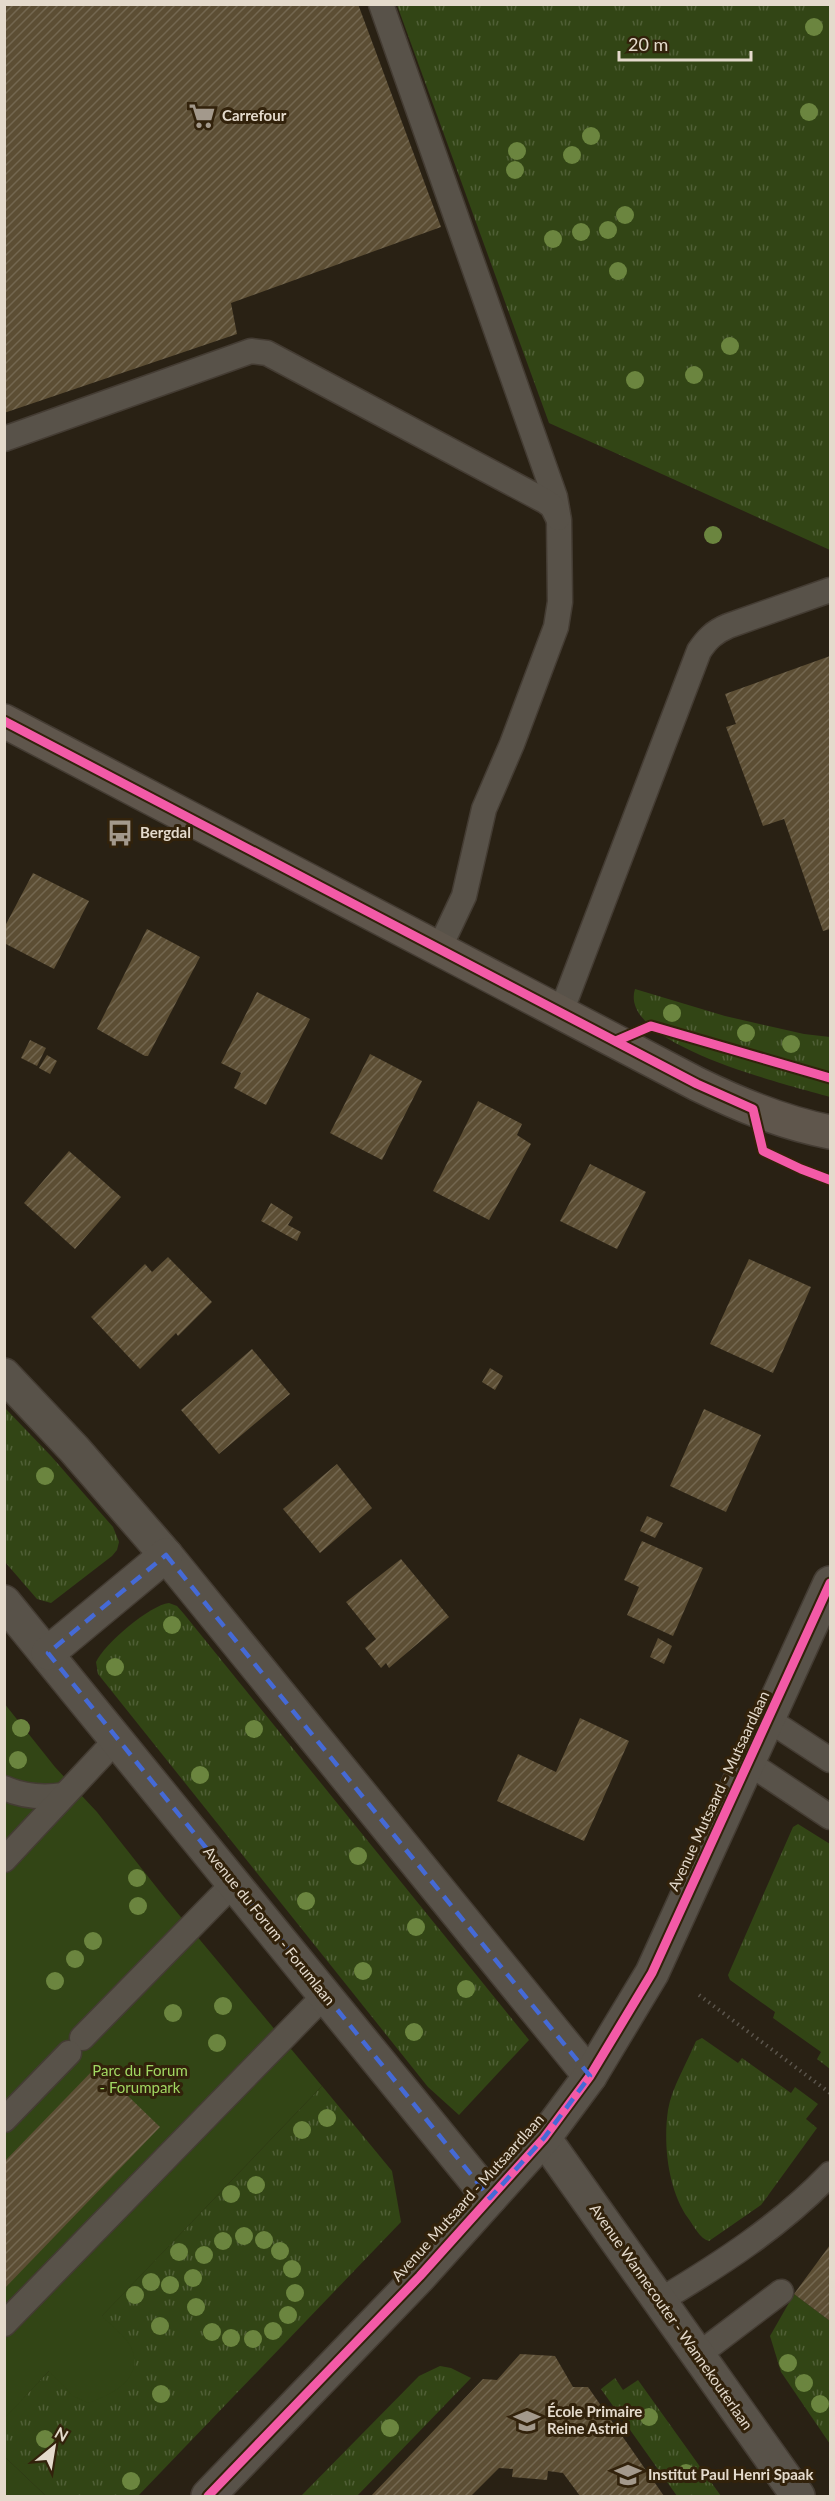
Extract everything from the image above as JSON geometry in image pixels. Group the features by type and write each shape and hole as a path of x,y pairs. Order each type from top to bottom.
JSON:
{"main road":[{"path":"4,721 731,1100 801,1126 831,1132"}],"street":[{"path":"4,1375 68,1442 166,1555 590,2076"},
{"path":"48,1653 166,1555"},
{"name":"Avenue Mutsaard - Mutsaardlaan","path":"208,2496 420,2276 544,2138 590,2076 652,1972 831,1583"},
{"name":"Avenue du Forum - Forumlaan","path":"4,1602 235,1882 490,2198"},
{"name":"Avenue Wannecouter - Wannekouterlaan","path":"544,2138 798,2496"}],"lane":[{"path":"381,4 555,497 559,520 560,602 556,627 512,744 484,808 464,896 439,949"},
{"path":"4,440 250,351 259,351 267,353 545,501 552,506 559,520"},
{"path":"561,1012 699,651 706,640 716,631 728,626 831,590"},
{"path":"769,1720 831,1760"},
{"path":"4,1860 117,1739"},
{"path":"749,1763 831,1817"},
{"path":"4,1788 28,1796 44,1798 64,1795"},
{"path":"4,2120 235,1882"},
{"path":"4,2324 325,1995"},
{"path":"659,2301 751,2243 795,2208 831,2174"},
{"path":"698,2355 781,2292"}],"path":[{"path":"699,1995 831,2092"}],"highlighted area":[{"path":"166,1555 590,2076 544,2138 490,2198 48,1653"}],"green space":[{"path":"397,5 830,5 830,550 549,423"},
{"path":"635,989 725,1016 804,1034 830,1037 830,1097 747,1073 679,1045 653,1028 637,1009"},
{"path":"5,1408 51,1456 113,1527 119,1542 112,1556 51,1603 37,1599 5,1562"},
{"path":"169,1603 177,1606 184,1614 529,2040 459,2115 428,2087 98,1674 96,1662 108,1645 128,1626 161,1605"},
{"name":"Parc du Forum - Forumpark","path":"4,1703 55,1767 97,1812 165,1898 322,2086 102,2316 131,2347 134,2368 124,2384 88,2403 73,2396 49,2371 5,2418"},
{"path":"798,1824 830,1844 830,2069 817,2059 821,2052 773,2018 775,2012 730,1980 728,1975 793,1827"},
{"path":"702,2038 738,2063 742,2058 791,2093 795,2087 818,2104 806,2119 817,2128 761,2205 709,2241 697,2232 681,2207 669,2166 666,2137 668,2110 673,2093 696,2041"},
{"path":"322,2086 392,2171 401,2222 138,2496 46,2496 5,2457 4,2418"},
{"path":"794,2294 830,2321 830,2444 781,2372 770,2336"},
{"path":"440,2366 451,2368 471,2378 357,2496 301,2496 419,2376"},
{"path":"615,2378 623,2390 638,2380 721,2496 677,2496 601,2389"},
{"path":"5,2457 46,2496 5,2496"}],"building":[{"name":"Carrefour","path":"4,4 358,4 441,227 231,303 237,334 4,413"},
{"path":"830,656 830,929 823,931 784,819 763,826 726,727 736,724 725,694"},
{"path":"33,873 89,901 54,969 4,943 4,928"},
{"path":"147,929 200,957 148,1056 145,1056 97,1029"},
{"path":"257,992 310,1019 266,1105 234,1088 241,1073 221,1063"},
{"path":"30,1040 46,1048 37,1066 21,1058"},
{"path":"370,1054 422,1081 382,1160 330,1133"},
{"path":"47,1055 57,1061 50,1074 39,1068"},
{"path":"478,1101 522,1124 517,1135 531,1144 489,1220 433,1191"},
{"path":"69,1151 121,1197 75,1249 24,1203"},
{"path":"590,1164 646,1192 617,1249 560,1221"},
{"path":"271,1203 293,1217 288,1225 301,1232 297,1241 261,1221"},
{"path":"168,1257 212,1302 178,1336 176,1333 140,1369 91,1317 145,1264 152,1272"},
{"path":"749,1259 811,1287 773,1373 710,1344"},
{"path":"252,1349 290,1394 219,1454 181,1410"},
{"path":"490,1368 503,1376 495,1390 482,1382"},
{"path":"704,1409 761,1435 726,1512 670,1486"},
{"path":"337,1464 372,1508 320,1553 283,1509"},
{"path":"647,1516 663,1523 655,1538 640,1531"},
{"path":"642,1541 703,1568 673,1636 627,1615 639,1587 624,1580"},
{"path":"401,1559 449,1617 389,1668 386,1663 381,1668 365,1648 376,1639 346,1602"},
{"path":"658,1638 672,1646 664,1664 650,1657"},
{"path":"580,1718 629,1741 584,1841 497,1801 518,1754 556,1772"},
{"path":"97,2066 160,2127 4,2289 4,2162"},
{"path":"830,2245 830,2321 794,2294"},
{"name":"École Primaire Reine Astrid","path":"520,2354 555,2356 573,2387 588,2387 664,2496 580,2496 563,2473 548,2471 547,2480 512,2477 513,2469 499,2468 471,2496 371,2496 483,2379 497,2380"}],"cycle path":[{"path":"4,721 697,1084 753,1109 763,1151 830,1180"},
{"path":"616,1041 651,1026 830,1078"},
{"path":"208,2496 420,2276 544,2138 590,2076 652,1973 830,1583"}],"place":[{"name":"Carrefour","path":"202,116"},
{"name":"Bergdal","path":"120,833"},
{"name":"École Primaire Reine Astrid","path":"527,2421"},
{"name":"Institut Paul Henri Spaak","path":"628,2475"}]}
